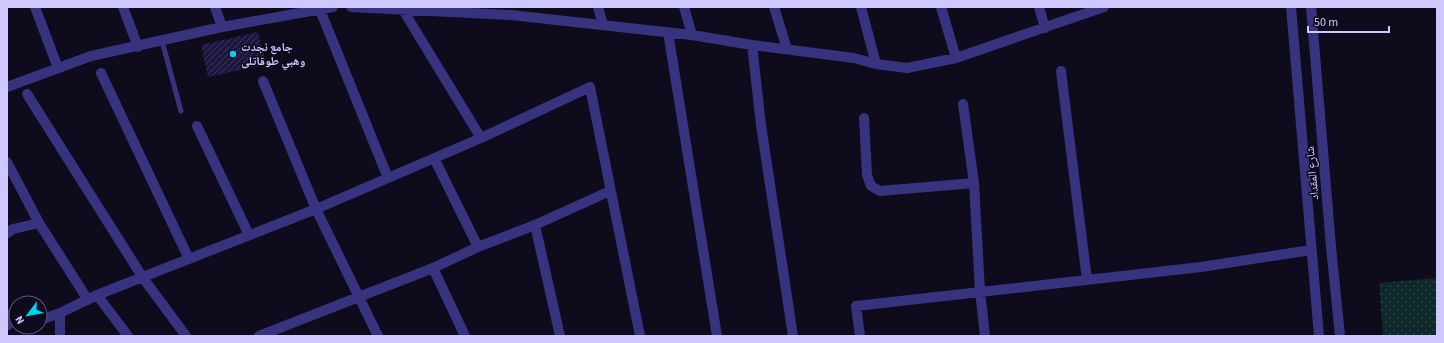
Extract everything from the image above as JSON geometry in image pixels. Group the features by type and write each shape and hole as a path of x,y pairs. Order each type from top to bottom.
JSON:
{"street":[{"path":"35,7 58,68"},
{"path":"123,7 138,46"},
{"path":"215,7 222,27"},
{"path":"7,87 91,56 222,27 333,7"},
{"path":"351,7 403,10 510,11 603,26 692,35 752,46 854,58 876,64 907,68 956,58 1104,7"},
{"path":"598,7 603,26"},
{"path":"684,7 692,35"},
{"path":"774,7 787,49"},
{"path":"861,7 876,64"},
{"path":"941,7 956,58"},
{"path":"1039,7 1045,28"},
{"name":"شارع المقداد","path":"1291,7 1318,336"},
{"name":"شارع المقداد","path":"1311,7 1340,336"},
{"path":"320,10 388,178"},
{"path":"403,10 481,138"},
{"path":"668,32 717,336"},
{"path":"752,46 762,133 793,336"},
{"path":"1061,71 1087,280"},
{"path":"101,73 189,259"},
{"path":"263,81 316,209 378,336"},
{"path":"48,317 97,295 316,209 481,138 590,87 640,336"},
{"path":"27,94 143,278 186,336"},
{"path":"963,104 974,183 980,291 985,336"},
{"path":"864,118 867,175 871,186 880,191 974,183"},
{"path":"197,126 249,235"},
{"path":"434,158 478,247"},
{"path":"7,162 39,223 88,300"},
{"path":"259,336 433,268 478,247 535,225 610,191"},
{"path":"7,233 13,229 39,223"},
{"path":"535,225 560,336"},
{"path":"860,336 856,306 1201,267 1311,250"},
{"path":"433,268 465,336"},
{"path":"97,295 128,336"},
{"path":"60,313 60,336"},
{"path":"7,314 7,325"}],"lane":[{"path":"162,41 181,111"}],"green space":[{"path":"1437,278 1437,336 1383,336 1379,283"}],"building":[{"name":"جامع نجدت وهبي طوقاتلى","path":"258,32 266,64 208,77 201,45"}],"place":[{"name":"جامع نجدت وهبي طوقاتلى","path":"233,54"}]}
